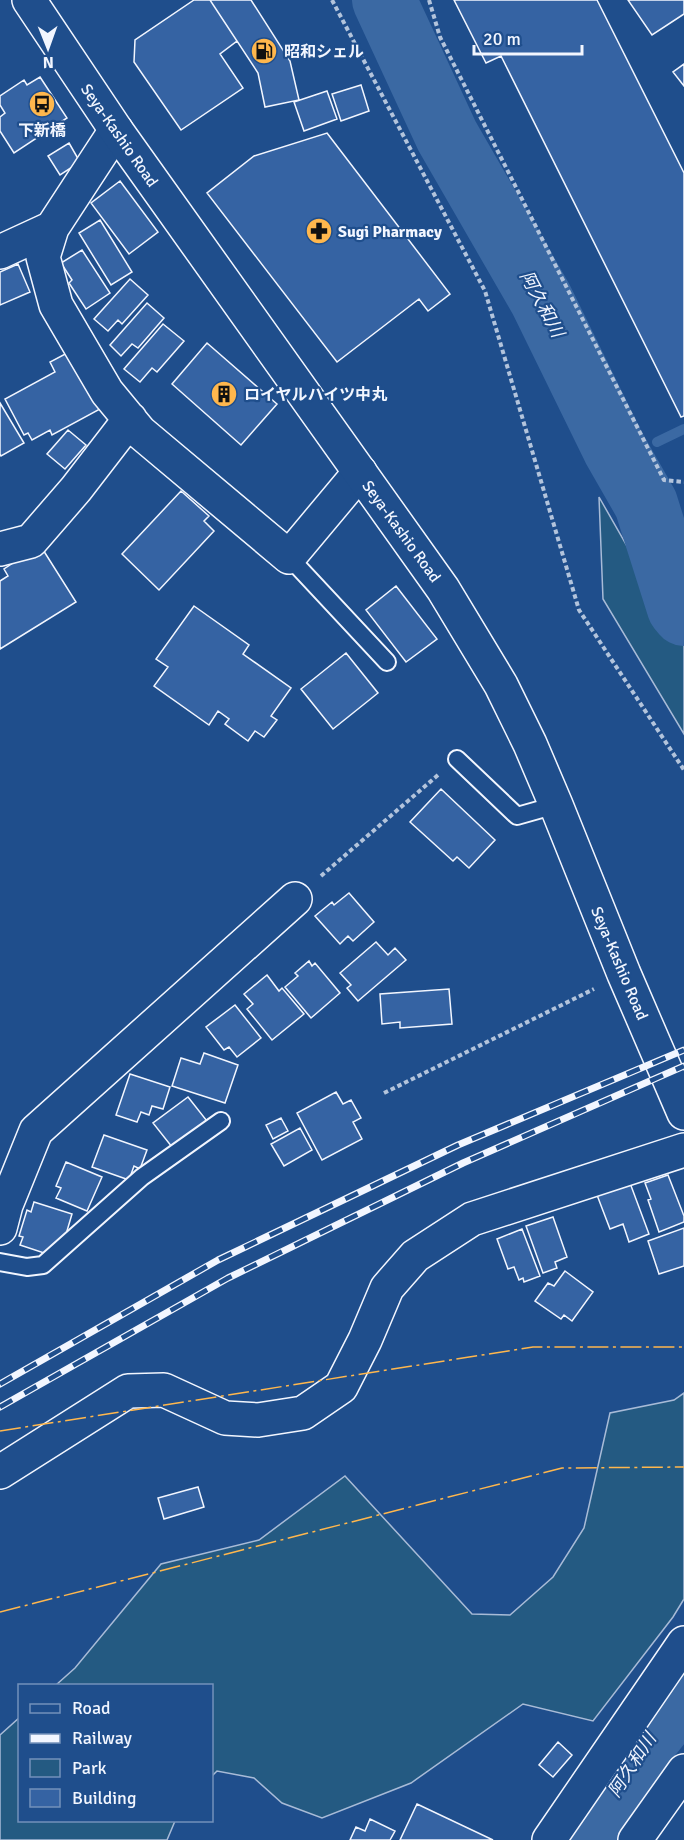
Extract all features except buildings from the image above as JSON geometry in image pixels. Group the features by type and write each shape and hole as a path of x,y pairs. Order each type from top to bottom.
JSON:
{"street":[{"name":"Seya-Kashio Road","path":"29,0 116,130 444,589 501,685 530,744 624,974 684,1113"},
{"path":"116,130 52,228 43,257 56,305 107,392 140,432 289,557 360,472"},
{"path":"0,252 52,228"},
{"path":"0,549 31,541 76,489 129,419"},
{"path":"0,1228 6,1205 36,1131 295,899"},
{"path":"0,1472 128,1391 164,1390 225,1418 258,1420 303,1413 341,1387 365,1340 387,1288 415,1256 472,1219 684,1150"},
{"path":"549,1840 684,1643"},
{"path":"635,1840 684,1771"}],"lane":[{"path":"289,557 387,662"},
{"path":"457,759 517,816 556,806"},
{"path":"0,1262 27,1267 43,1264 142,1176 221,1121"}],"path":[{"path":"332,0 485,291 579,610 684,770"},
{"path":"429,0 440,37 664,480 684,482"},
{"path":"325,872 457,759"},
{"path":"384,1093 624,974"}],"green space":[{"path":"599,497 684,646 684,734 603,599"},
{"path":"684,1393 684,1599 673,1617 593,1721 523,1704 411,1783 322,1818 282,1803 254,1778 217,1771 213,1775 213,1684 57,1684 75,1668 161,1564 259,1540 345,1476 472,1614 510,1615 553,1577 584,1528 610,1413 674,1400"},
{"path":"18,1719 18,1822 175,1822 167,1840 0,1840 0,1735"}],"waterway":[{"name":"阿久和川","path":"384,0 447,136 541,299 614,448 646,504 679,608 684,614"},
{"path":"657,442 684,429"},
{"path":"621,460 639,451"},
{"name":"阿久和川","path":"586,1840 644,1743 684,1693"}],"railway":[{"path":"0,1384 218,1260 458,1145 684,1050"},
{"path":"0,1407 228,1278 463,1163 684,1066"}],"power":[{"path":"0,1431 533,1347 684,1347"},
{"path":"0,1612 562,1468 684,1467"}],"place":[{"name":"昭和シェル","path":"264,51"},
{"name":"下新橋","path":"42,104"},
{"name":"Sugi Pharmacy","path":"319,231"},
{"name":"ロイヤルハイツ中丸","path":"224,394"}]}
